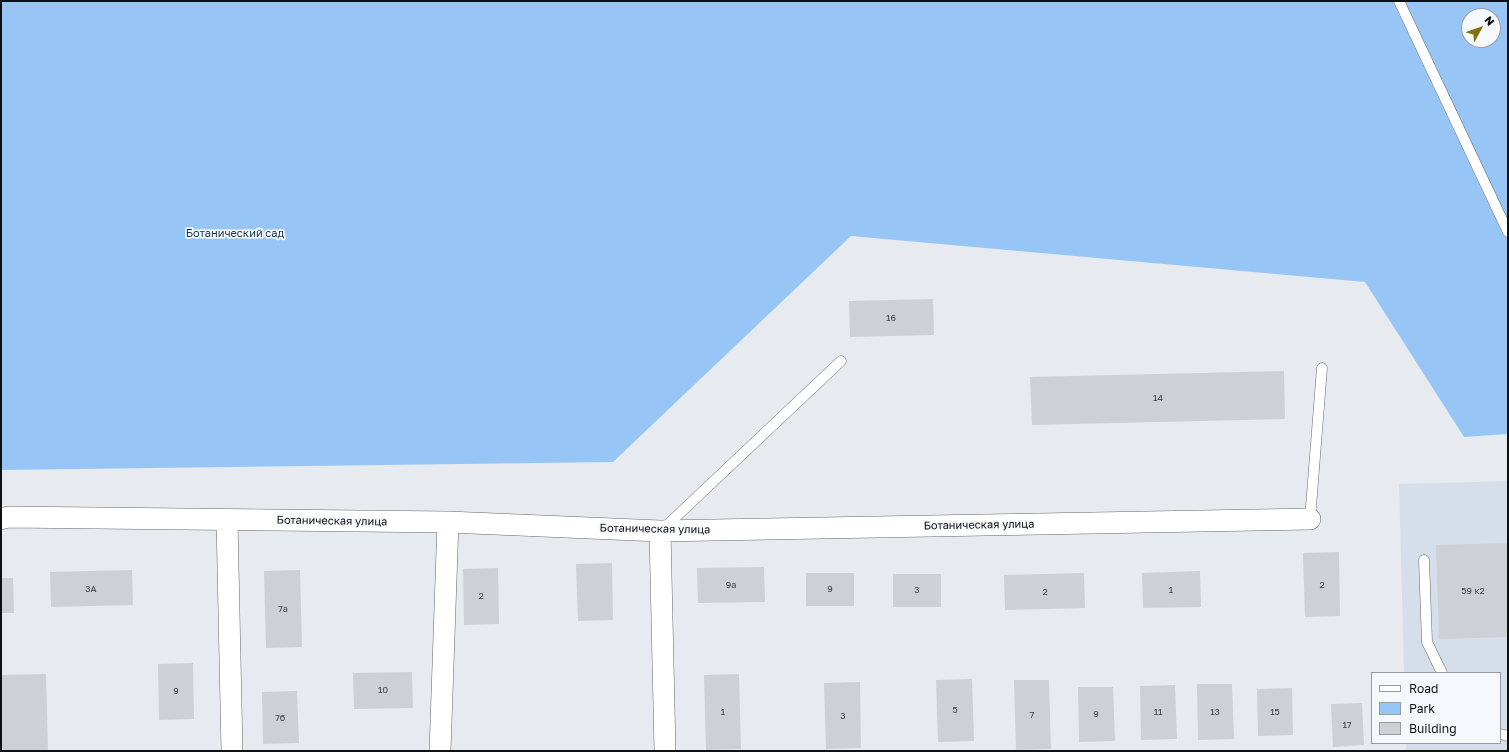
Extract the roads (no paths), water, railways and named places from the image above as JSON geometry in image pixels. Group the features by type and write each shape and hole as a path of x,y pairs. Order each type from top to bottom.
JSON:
{"street":[{"name":"Ботаническая улица","path":"1,519 8,517 448,522 660,531 1310,519"},
{"path":"227,520 232,751"},
{"path":"440,751 448,522"},
{"path":"660,531 665,751"}],"lane":[{"path":"1399,1 1508,232"},
{"path":"660,531 841,361"},
{"path":"1310,519 1322,368"},
{"path":"1424,560 1426,642 1441,672"}],"park label":[{"name":"Ботанический сад","path":"235,234"}]}
